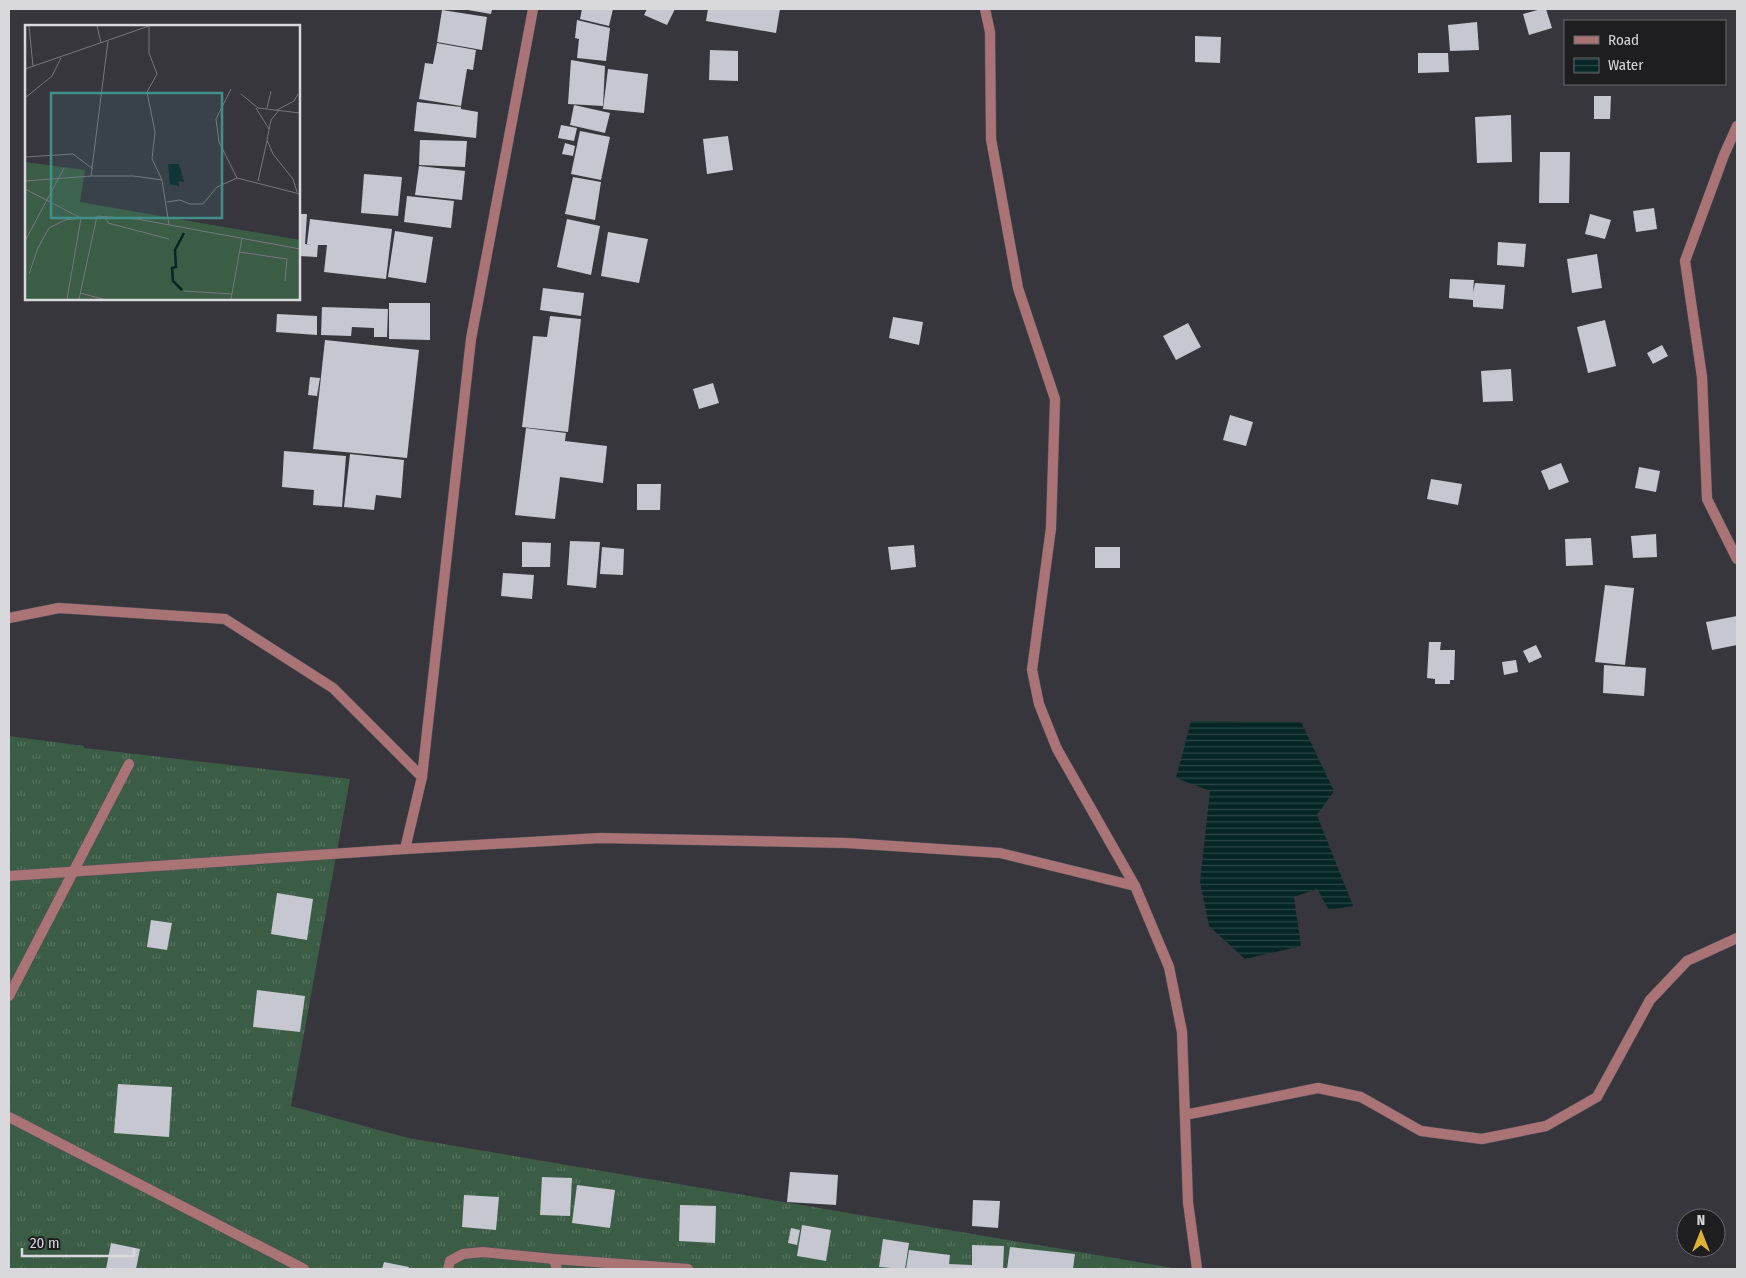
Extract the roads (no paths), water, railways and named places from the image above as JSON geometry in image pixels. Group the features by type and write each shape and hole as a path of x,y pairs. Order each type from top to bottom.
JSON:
{"street":[{"path":"405,849 422,777 472,339 533,9"},
{"path":"985,9 990,32 992,139 1018,288 1055,399 1051,528 1032,670 1039,704 1057,749 1134,886 1169,967 1182,1032 1188,1202 1197,1269"},
{"path":"1737,126 1724,155 1685,261 1702,377 1707,499 1737,559"},
{"path":"9,618 59,608 225,619 333,688 422,777"},
{"path":"9,996 129,764"},
{"path":"9,876 405,849 600,838 846,843 1000,853 1134,886"},
{"path":"1185,1115 1318,1088 1361,1098 1421,1131 1482,1139 1546,1126 1597,1097 1650,1000 1688,961 1737,938"},
{"path":"9,1117 304,1269"},
{"path":"448,1269 450,1260 456,1257 463,1254 483,1252 556,1264 688,1269"}],"water":[{"path":"1191,721 1301,722 1334,791 1317,815 1353,906 1329,910 1317,889 1294,897 1301,946 1245,959 1209,926 1200,882 1210,791 1176,778"}]}
